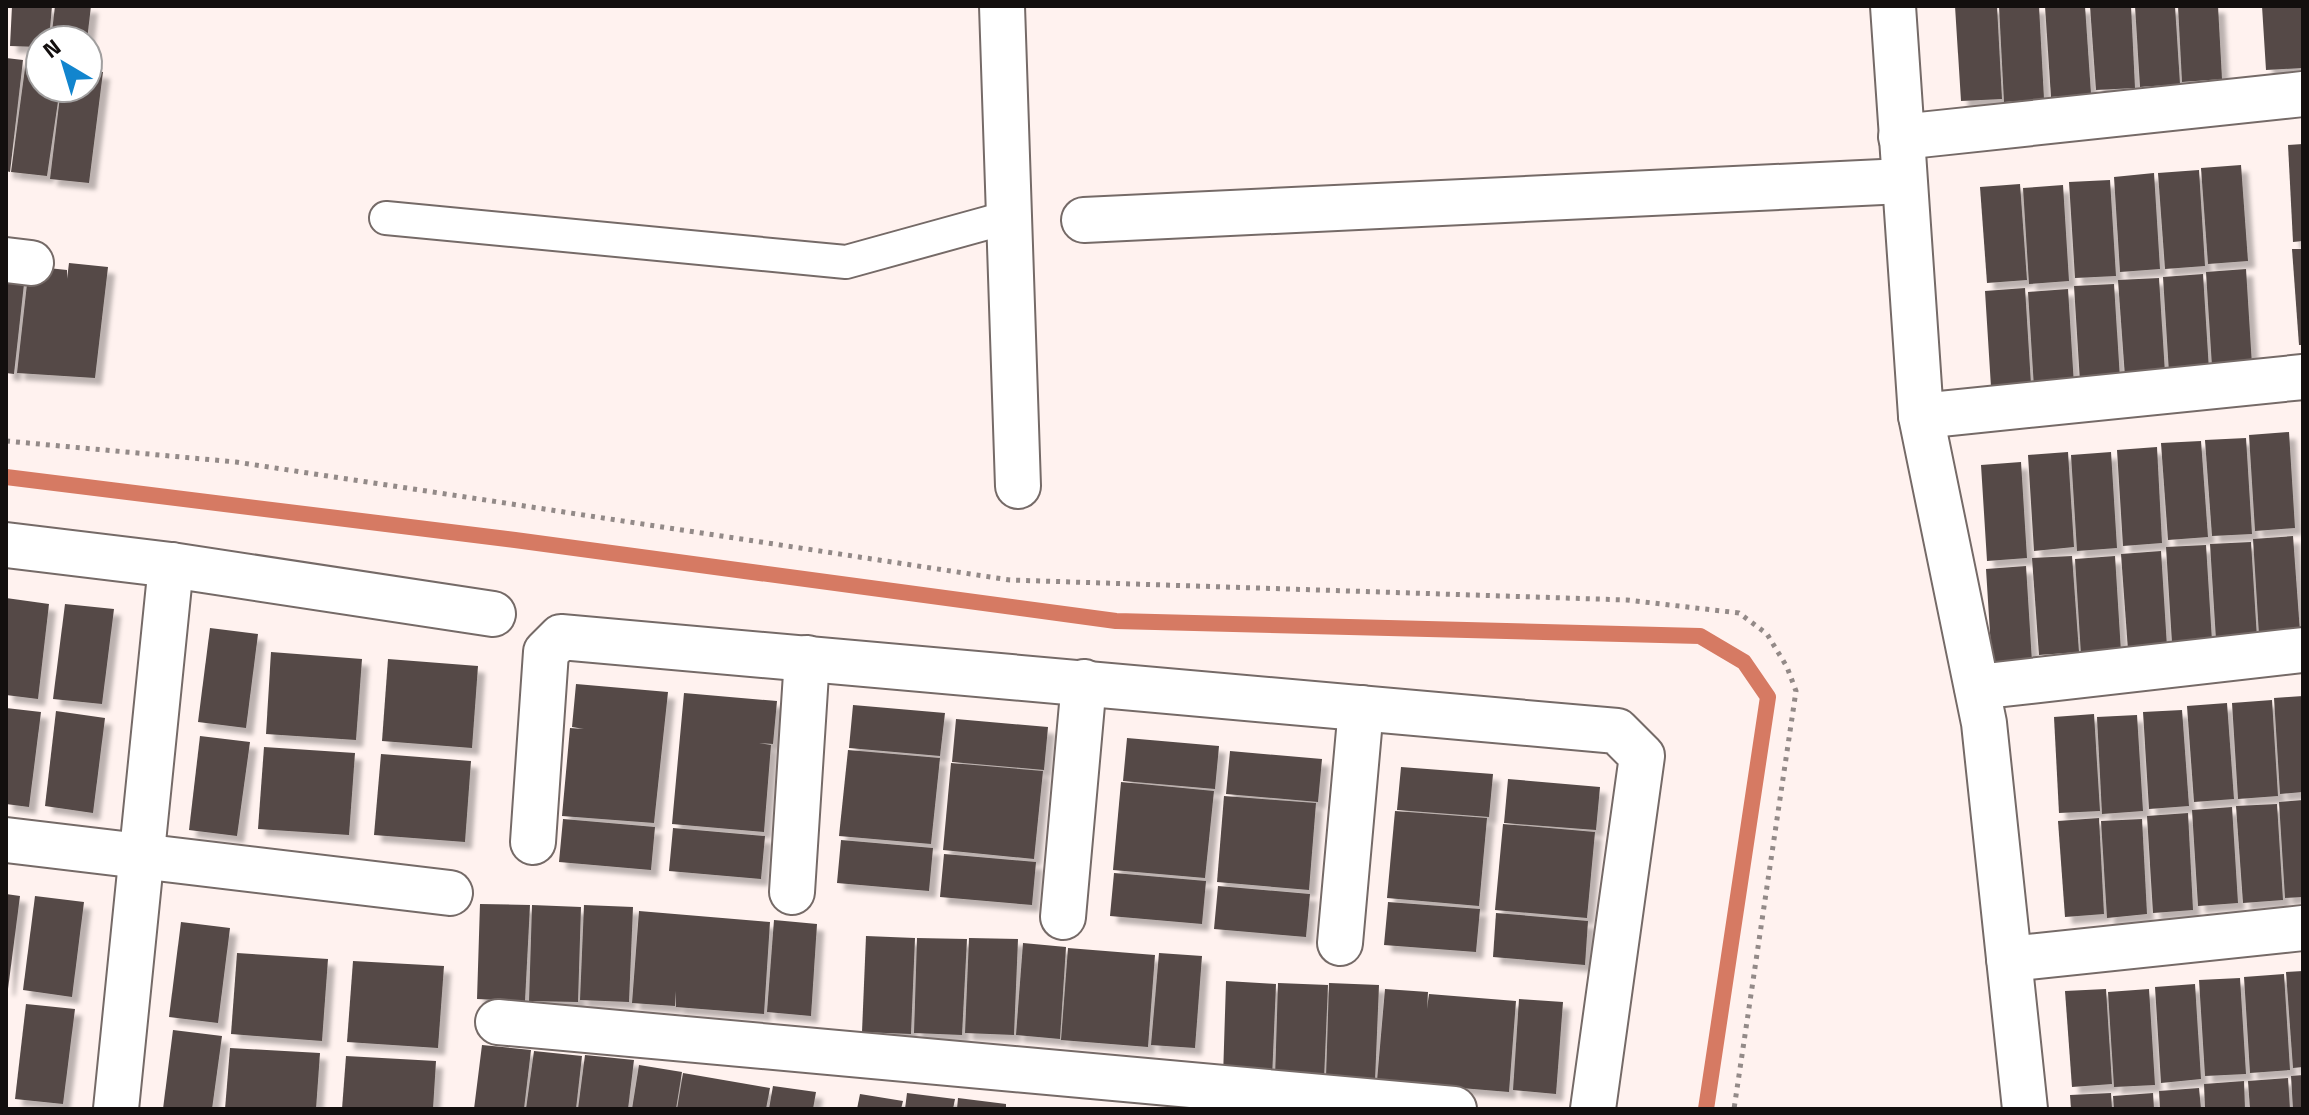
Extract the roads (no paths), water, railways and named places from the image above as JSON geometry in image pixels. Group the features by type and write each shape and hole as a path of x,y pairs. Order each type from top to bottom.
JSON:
{"street":[{"path":"1002,6 1018,486"},
{"path":"1893,6 1921,416 1977,687 2025,1109"},
{"path":"1901,137 2303,94"},
{"path":"1084,220 1903,181"},
{"path":"1921,416 2303,377"},
{"path":"6,545 171,565 493,614"},
{"path":"116,1109 171,565"},
{"path":"533,842 546,652 561,637 1617,731 1642,756 1593,1109"},
{"path":"1977,687 2303,650"},
{"path":"792,892 807,658"},
{"path":"1063,917 1084,682"},
{"path":"1340,943 1361,708"},
{"path":"6,840 450,893"},
{"path":"2009,959 2303,928"},
{"path":"498,1022 1454,1109"}],"lane":[{"path":"386,218 846,262 1009,217"}],"waterway":[{"path":"6,477 515,540 1116,621 1700,636 1744,662 1768,697 1706,1109"}]}
